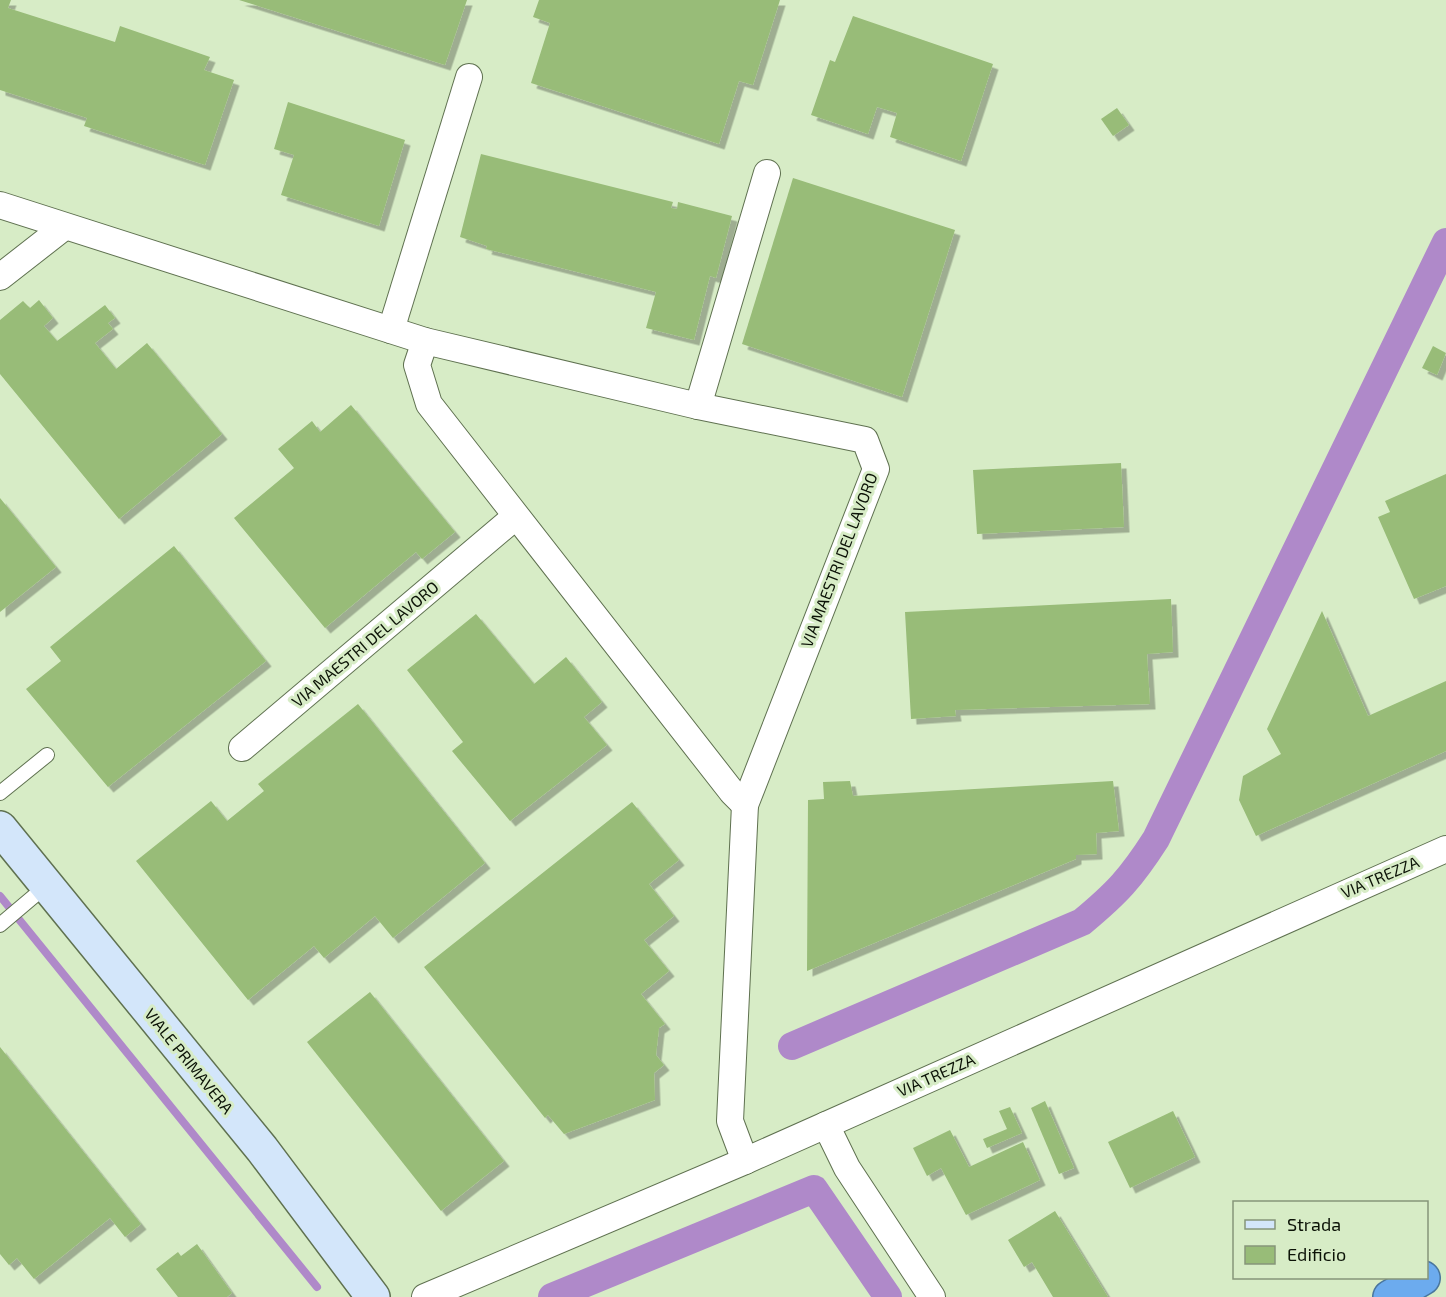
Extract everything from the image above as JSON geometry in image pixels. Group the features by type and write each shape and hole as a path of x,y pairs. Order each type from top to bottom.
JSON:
{"highway":[{"path":"1428,1274 1446,1264"},
{"path":"1390,1297 1420,1279"}],"main road":[{"name":"VIALE PRIMAVERA","path":"0,828 262,1149 373,1297"}],"street":[{"path":"391,330 469,76"},
{"path":"698,406 767,173"},
{"name":"VIA MAESTRI DEL LAVORO","path":"0,205 425,341 698,406 865,440 876,469 746,805 730,1121 745,1161"},
{"path":"0,277 64,227"},
{"path":"425,341 417,365 429,404 732,792 746,805"},
{"name":"VIA MAESTRI DEL LAVORO","path":"242,748 515,516"},
{"name":"VIA TREZZA","path":"425,1297 745,1161 1446,849"},
{"path":"826,1125 847,1168 932,1297"}],"lane":[{"path":"0,794 47,755"},
{"path":"2,924 46,886"}],"building":[{"path":"0,0 11,0 8,8 115,42 120,26 210,57 204,70 234,80 205,165 84,126 87,118 0,90"},
{"path":"239,0 467,0 445,65"},
{"path":"539,0 780,0 753,85 739,81 719,144 531,83 550,23 533,17"},
{"path":"853,16 993,64 961,161 890,137 897,113 877,107 868,134 811,115 830,60 835,62"},
{"path":"288,102 405,140 379,226 281,195 294,155 274,149"},
{"path":"1117,108 1129,125 1113,136 1101,119"},
{"path":"481,154 673,202 671,208 677,209 678,202 732,216 716,278 710,276 694,340 646,328 656,292 486,249 487,246 460,237"},
{"path":"793,178 955,230 902,397 742,344"},
{"path":"39,300 53,318 44,326 57,341 105,305 115,318 108,323 113,329 95,343 116,369 147,343 222,434 119,519 0,374 0,320 23,301 30,308"},
{"path":"1433,346 1446,353 1437,375 1422,368"},
{"path":"351,405 455,532 422,559 416,552 325,628 234,518 294,468 278,449 312,421 320,432"},
{"path":"1121,463 1124,527 977,534 973,470"},
{"path":"1446,474 1446,586 1414,599 1378,517 1390,512 1385,501"},
{"path":"0,498 56,567 0,612"},
{"path":"174,546 266,661 108,787 26,689 61,661 50,647"},
{"path":"1171,599 1173,652 1147,654 1150,704 955,710 956,716 911,719 905,612"},
{"path":"1322,611 1368,716 1446,681 1446,751 1256,836 1239,800 1243,776 1281,754 1267,729"},
{"path":"476,614 534,684 566,657 602,702 584,717 607,745 510,821 452,751 463,742 407,670"},
{"path":"358,704 485,863 393,938 375,916 324,958 314,946 248,1000 136,861 211,801 227,821 264,791 258,784"},
{"path":"850,781 853,796 1113,781 1119,831 1096,833 1097,854 1076,855 1076,859 807,971 808,800 824,799 823,782"},
{"path":"632,802 679,860 649,884 674,916 644,940 669,971 641,994 665,1024 659,1028 656,1055 664,1065 654,1073 655,1100 564,1134 548,1115 545,1118 424,967"},
{"path":"370,992 504,1161 441,1211 307,1042"},
{"path":"0,1047 141,1224 125,1237 110,1218 34,1279 17,1258 9,1265 0,1254"},
{"path":"1045,1101 1074,1168 1059,1174 1031,1108"},
{"path":"1010,1107 1022,1133 987,1148 983,1139 1007,1129 999,1111"},
{"path":"1173,1111 1195,1157 1130,1188 1108,1142"},
{"path":"950,1130 969,1167 1023,1142 1040,1180 966,1215 941,1168 927,1176 913,1148"},
{"path":"1055,1211 1108,1297 1053,1297 1032,1262 1024,1267 1008,1240"},
{"path":"197,1244 232,1293 227,1297 178,1297 156,1269 178,1252 181,1256"}],"waterway":[{"path":"792,1046 1082,922 1131,875 1156,839 1446,242"},
{"path":"0,896 317,1287"},
{"path":"552,1297 814,1189 888,1297"}]}
